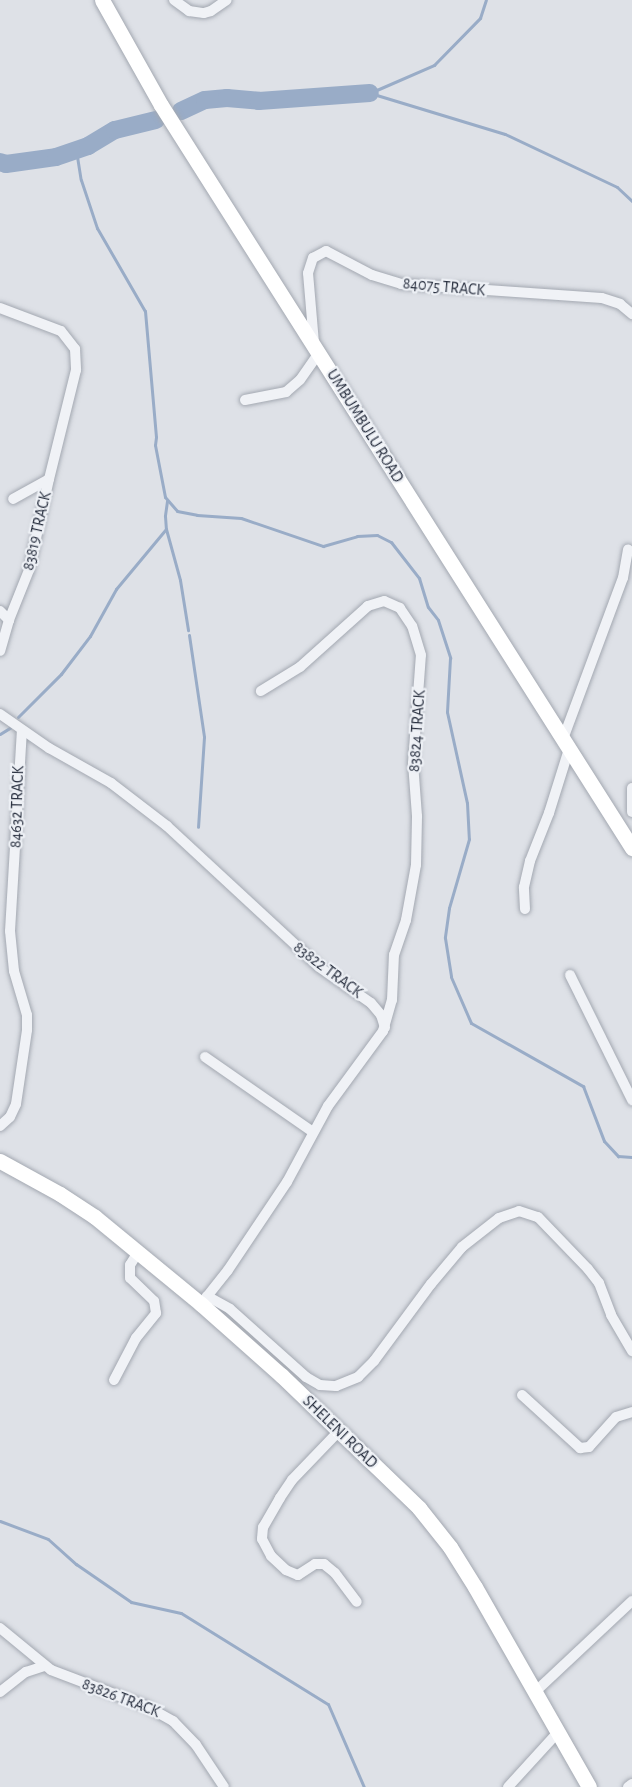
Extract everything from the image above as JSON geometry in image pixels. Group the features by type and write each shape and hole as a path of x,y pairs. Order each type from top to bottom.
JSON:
{"main road":[{"name":"UMBUMBULU ROAD","path":"102,0 161,105 631,845"},
{"name":"SHELENI ROAD","path":"0,1161 60,1194 94,1217 204,1300 411,1500 443,1537 475,1587 589,1787"}],"street":[{"path":"174,0 189,10 204,13 212,11 227,0"},
{"name":"84075 TRACK","path":"316,350 308,273 313,258 326,251 372,275 401,284 542,296 602,298 620,304 632,314"},
{"path":"0,308 61,331 75,349 76,370 49,479"},
{"path":"245,400 286,392 300,380 316,350"},
{"name":"83819 TRACK","path":"13,499 49,479"},
{"name":"83819 TRACK","path":"0,651 9,620 29,570 49,479"},
{"path":"525,909 524,887 530,861 549,813 566,744 623,578 628,549"},
{"name":"83824 TRACK","path":"261,691 300,667 345,624 376,602 389,602 400,608 417,636 422,668 413,748 416,865 406,920 394,955 392,1000 385,1027"},
{"path":"0,611 9,620"},
{"name":"83822 TRACK","path":"0,714 22,730 111,783 167,826 319,967 371,1003 381,1015 385,1027"},
{"name":"84632 TRACK","path":"0,1126 9,1117 16,1104 27,1030 27,1015 14,970 10,931 22,730"},
{"path":"632,789 632,812"},
{"path":"570,975 632,1100"},
{"path":"385,1027 313,1132 286,1182 228,1270 204,1300 230,1309 294,1367 320,1385 328,1387 345,1384 358,1377 374,1361 431,1284 462,1247 499,1218 519,1211 538,1217 588,1269 598,1283 623,1339 632,1351"},
{"path":"205,1057 313,1132"},
{"path":"114,1380 136,1338 156,1313 154,1301 130,1278 130,1265 138,1252"},
{"path":"522,1395 580,1448 589,1446 616,1417 632,1412"},
{"path":"339,1431 287,1488 263,1527 262,1539 271,1556 286,1570 298,1575 315,1564 324,1564 357,1602"},
{"path":"534,1692 632,1601"},
{"name":"83826 TRACK","path":"0,1628 45,1666 75,1680 146,1706 174,1721 196,1745 224,1787"},
{"path":"0,1692 26,1672 45,1666"},
{"path":"508,1787 558,1732"},
{"path":"628,1787 632,1784"}],"waterway":[{"path":"372,92 434,65 480,18 486,0"},
{"path":"370,93 505,134 617,187 632,201"},
{"path":"181,111 205,100 227,98 259,101 370,93"},
{"path":"0,162 6,164 56,157 88,146 115,130 156,120"},
{"path":"76,150 81,180 97,228 145,311 155,445 165,497 177,511 197,515 241,518 323,546 357,536 377,535 391,542 419,578 428,607 438,620 450,658 447,712 467,803 469,839 449,908 445,938 451,977 471,1023 583,1086 604,1141 618,1156 632,1157"},
{"path":"167,501 166,529 180,580 188,630"},
{"path":"18,717 61,674 90,636 116,589 166,529"},
{"path":"189,635 204,737 198,827"},
{"path":"0,734 11,727"},
{"path":"0,1521 48,1539 76,1564 131,1602 181,1613 328,1704 364,1787"}]}
